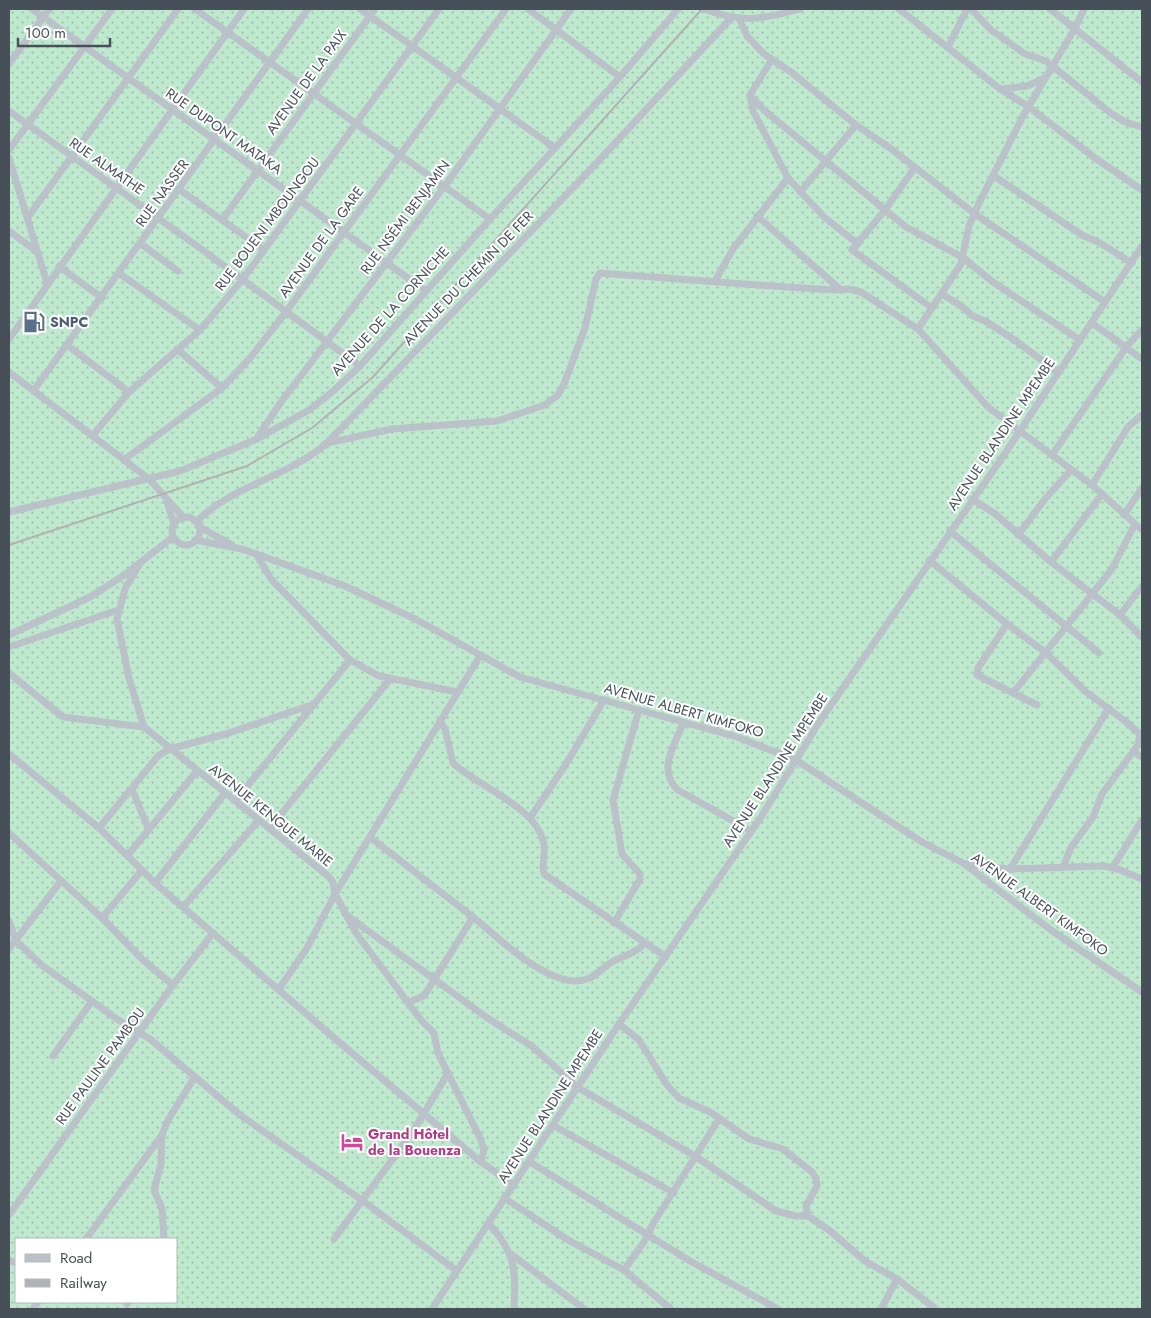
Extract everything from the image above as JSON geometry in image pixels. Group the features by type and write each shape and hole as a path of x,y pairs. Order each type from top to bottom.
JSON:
{"street":[{"name":"RUE DUPONT MATAKA","path":"32,9 426,291"},
{"path":"9,64 49,9"},
{"path":"9,150 112,9"},
{"path":"28,217 178,9"},
{"path":"195,9 315,92 490,219"},
{"path":"9,339 59,266 244,9"},
{"name":"RUE NASSER","path":"34,390 120,274 308,9"},
{"path":"360,9 555,148"},
{"name":"AVENUE DE LA PAIX","path":"222,220 375,9"},
{"name":"RUE BOUENI MBOUNGOU","path":"93,435 129,392 200,330 243,279 439,9"},
{"name":"AVENUE DE LA GARE","path":"125,459 222,388 250,358 286,312 506,9"},
{"path":"528,9 620,77"},
{"name":"RUE NSÉMI BENJAMIN","path":"257,439 281,402 444,187 571,9"},
{"name":"AVENUE DE LA CORNICHE","path":"9,512 180,471 257,439 310,410 331,394 360,366 490,219 620,77 678,9"},
{"path":"702,9 718,11 736,18 763,19 800,9"},
{"path":"899,9 1000,89 1029,107 1095,158 1142,190"},
{"path":"948,47 967,9"},
{"path":"971,9 991,30 1025,54 1040,58 1052,66 1100,106 1125,122 1142,127"},
{"path":"1050,9 1142,82"},
{"path":"918,330 961,264 969,226 1029,107 1084,9"},
{"path":"736,18 754,46 856,125 915,167 975,214 1105,302"},
{"name":"AVENUE DU CHEMIN DE FER","path":"197,524 215,505 255,482 309,457 327,443 736,18"},
{"path":"772,59 750,95 753,111 788,178 824,217 858,244"},
{"path":"1000,89 1027,86 1046,78"},
{"path":"750,95 765,111 825,162 906,227 962,257 993,282 1080,340"},
{"name":"RUE ALMATHE","path":"9,111 243,279 360,366"},
{"path":"800,192 856,125"},
{"path":"9,158 28,217 36,251 48,283"},
{"path":"915,167 885,210 852,250 932,308"},
{"path":"994,176 1082,235 1100,243 1132,263"},
{"path":"715,281 733,249 788,178"},
{"path":"180,190 264,250"},
{"path":"757,216 841,290"},
{"path":"9,231 36,251"},
{"path":"141,244 178,271"},
{"name":"AVENUE BLANDINE MPEMBE","path":"432,1309 489,1224 504,1198 554,1126 619,1024 751,832 796,760 1020,430 1142,246"},
{"path":"59,266 102,298"},
{"path":"327,443 392,429 496,421 545,405 558,396 564,384 581,340 596,279 600,273 841,290 849,289 861,292 918,330 985,405 1092,485 1142,530"},
{"path":"120,274 200,330"},
{"path":"942,294 973,316 987,322 1013,339 1058,372"},
{"path":"1092,323 1127,346 1142,359"},
{"path":"1052,455 1127,346 1142,330"},
{"path":"67,345 129,392"},
{"path":"177,349 222,388"},
{"path":"9,372 125,459 149,479 184,518 197,524 199,534 196,540 189,544 182,544 173,537"},
{"path":"1092,485 1128,427 1142,415"},
{"path":"1018,535 1045,499 1071,470"},
{"path":"1124,514 1142,488"},
{"path":"1051,562 1102,494"},
{"path":"9,635 90,597 138,565 173,537 174,524 167,498"},
{"path":"972,499 994,513 1051,562 1120,615 1142,637"},
{"path":"174,524 184,518"},
{"name":"AVENUE ALBERT KIMFOKO","path":"197,524 237,548"},
{"path":"1013,693 1089,599 1091,593 1100,586 1112,569 1135,524"},
{"path":"950,531 1099,652"},
{"name":"AVENUE ALBERT KIMFOKO","path":"196,540 237,548 345,586 417,620 520,677 682,724 753,742 796,760 922,842 963,863 1051,930 1142,992"},
{"path":"256,554 262,567 276,585 350,660 371,673 390,679 457,692"},
{"path":"930,560 1045,652 1085,691 1140,734 1140,741 1102,794 1093,817 1070,849 1064,866"},
{"path":"9,673 63,717 144,727 117,630 118,610 125,589 138,565"},
{"path":"1120,615 1142,586"},
{"path":"9,647 118,610"},
{"path":"1008,624 976,672 982,679 1037,705"},
{"path":"279,989 307,948 335,894 371,838 480,656"},
{"path":"236,800 350,660"},
{"path":"270,828 390,679"},
{"path":"530,818 566,764 604,700"},
{"path":"99,828 158,756 169,749 226,734 314,704"},
{"path":"1010,870 1109,708"},
{"path":"614,923 640,879 640,874 622,854 613,800 639,710"},
{"path":"440,721 445,729 453,763 530,818 544,843 542,864 544,874 666,957"},
{"path":"682,724 670,755 667,776 669,782 678,790 751,832"},
{"name":"AVENUE KENGUE MARIE","path":"144,727 197,772 236,800 323,870 332,882 335,894 345,914 382,970 409,1002 421,1020 434,1033 438,1053 484,1150 481,1162"},
{"path":"1133,751 1142,757"},
{"path":"9,754 99,828 155,883 481,1162 514,1184"},
{"path":"128,855 148,828 197,772"},
{"path":"132,789 148,828"},
{"path":"155,883 226,794"},
{"path":"183,907 260,820"},
{"path":"1113,867 1142,820"},
{"path":"9,833 102,918 142,960 173,985"},
{"path":"371,838 527,961 552,975 570,980 586,980 613,961 632,955 645,943"},
{"path":"963,863 1010,870 1064,866 1113,867 1142,879"},
{"path":"102,918 142,870"},
{"path":"9,950 61,881"},
{"path":"345,914 486,1017 533,1047 578,1087 695,1156 776,1210 796,1216 808,1216 866,1261 897,1279 936,1309"},
{"path":"409,1002 424,996 472,917"},
{"path":"9,921 16,941 43,966 170,1055 194,1078 272,1139 363,1201 457,1272"},
{"name":"RUE PAULINE PAMBOU","path":"9,1215 173,985 213,933"},
{"path":"53,1056 92,1001"},
{"path":"619,1024 644,1047 673,1092 679,1098 719,1119 758,1143 783,1149 812,1172 816,1178 817,1186 806,1206 808,1216"},
{"path":"334,1239 425,1113 448,1073"},
{"path":"87,1238 162,1135 168,1120 194,1078"},
{"path":"624,1270 719,1119"},
{"path":"554,1126 674,1193"},
{"path":"162,1135 161,1164 154,1190 162,1209 164,1238"},
{"path":"530,1162 698,1266 778,1309"},
{"path":"504,1198 584,1250 624,1270 672,1309"},
{"path":"489,1224 511,1254 584,1309"},
{"path":"511,1254 515,1274 514,1309"},
{"path":"881,1309 897,1279"}],"green space":[{"path":"9,9 1142,9 1142,1309 9,1309"}],"railway":[{"path":"9,545 247,466 312,428 373,377 702,9"}],"place":[{"name":"SNPC","path":"34,322"},
{"name":"Grand Hôtel de la Bouenza","path":"352,1142"}]}
